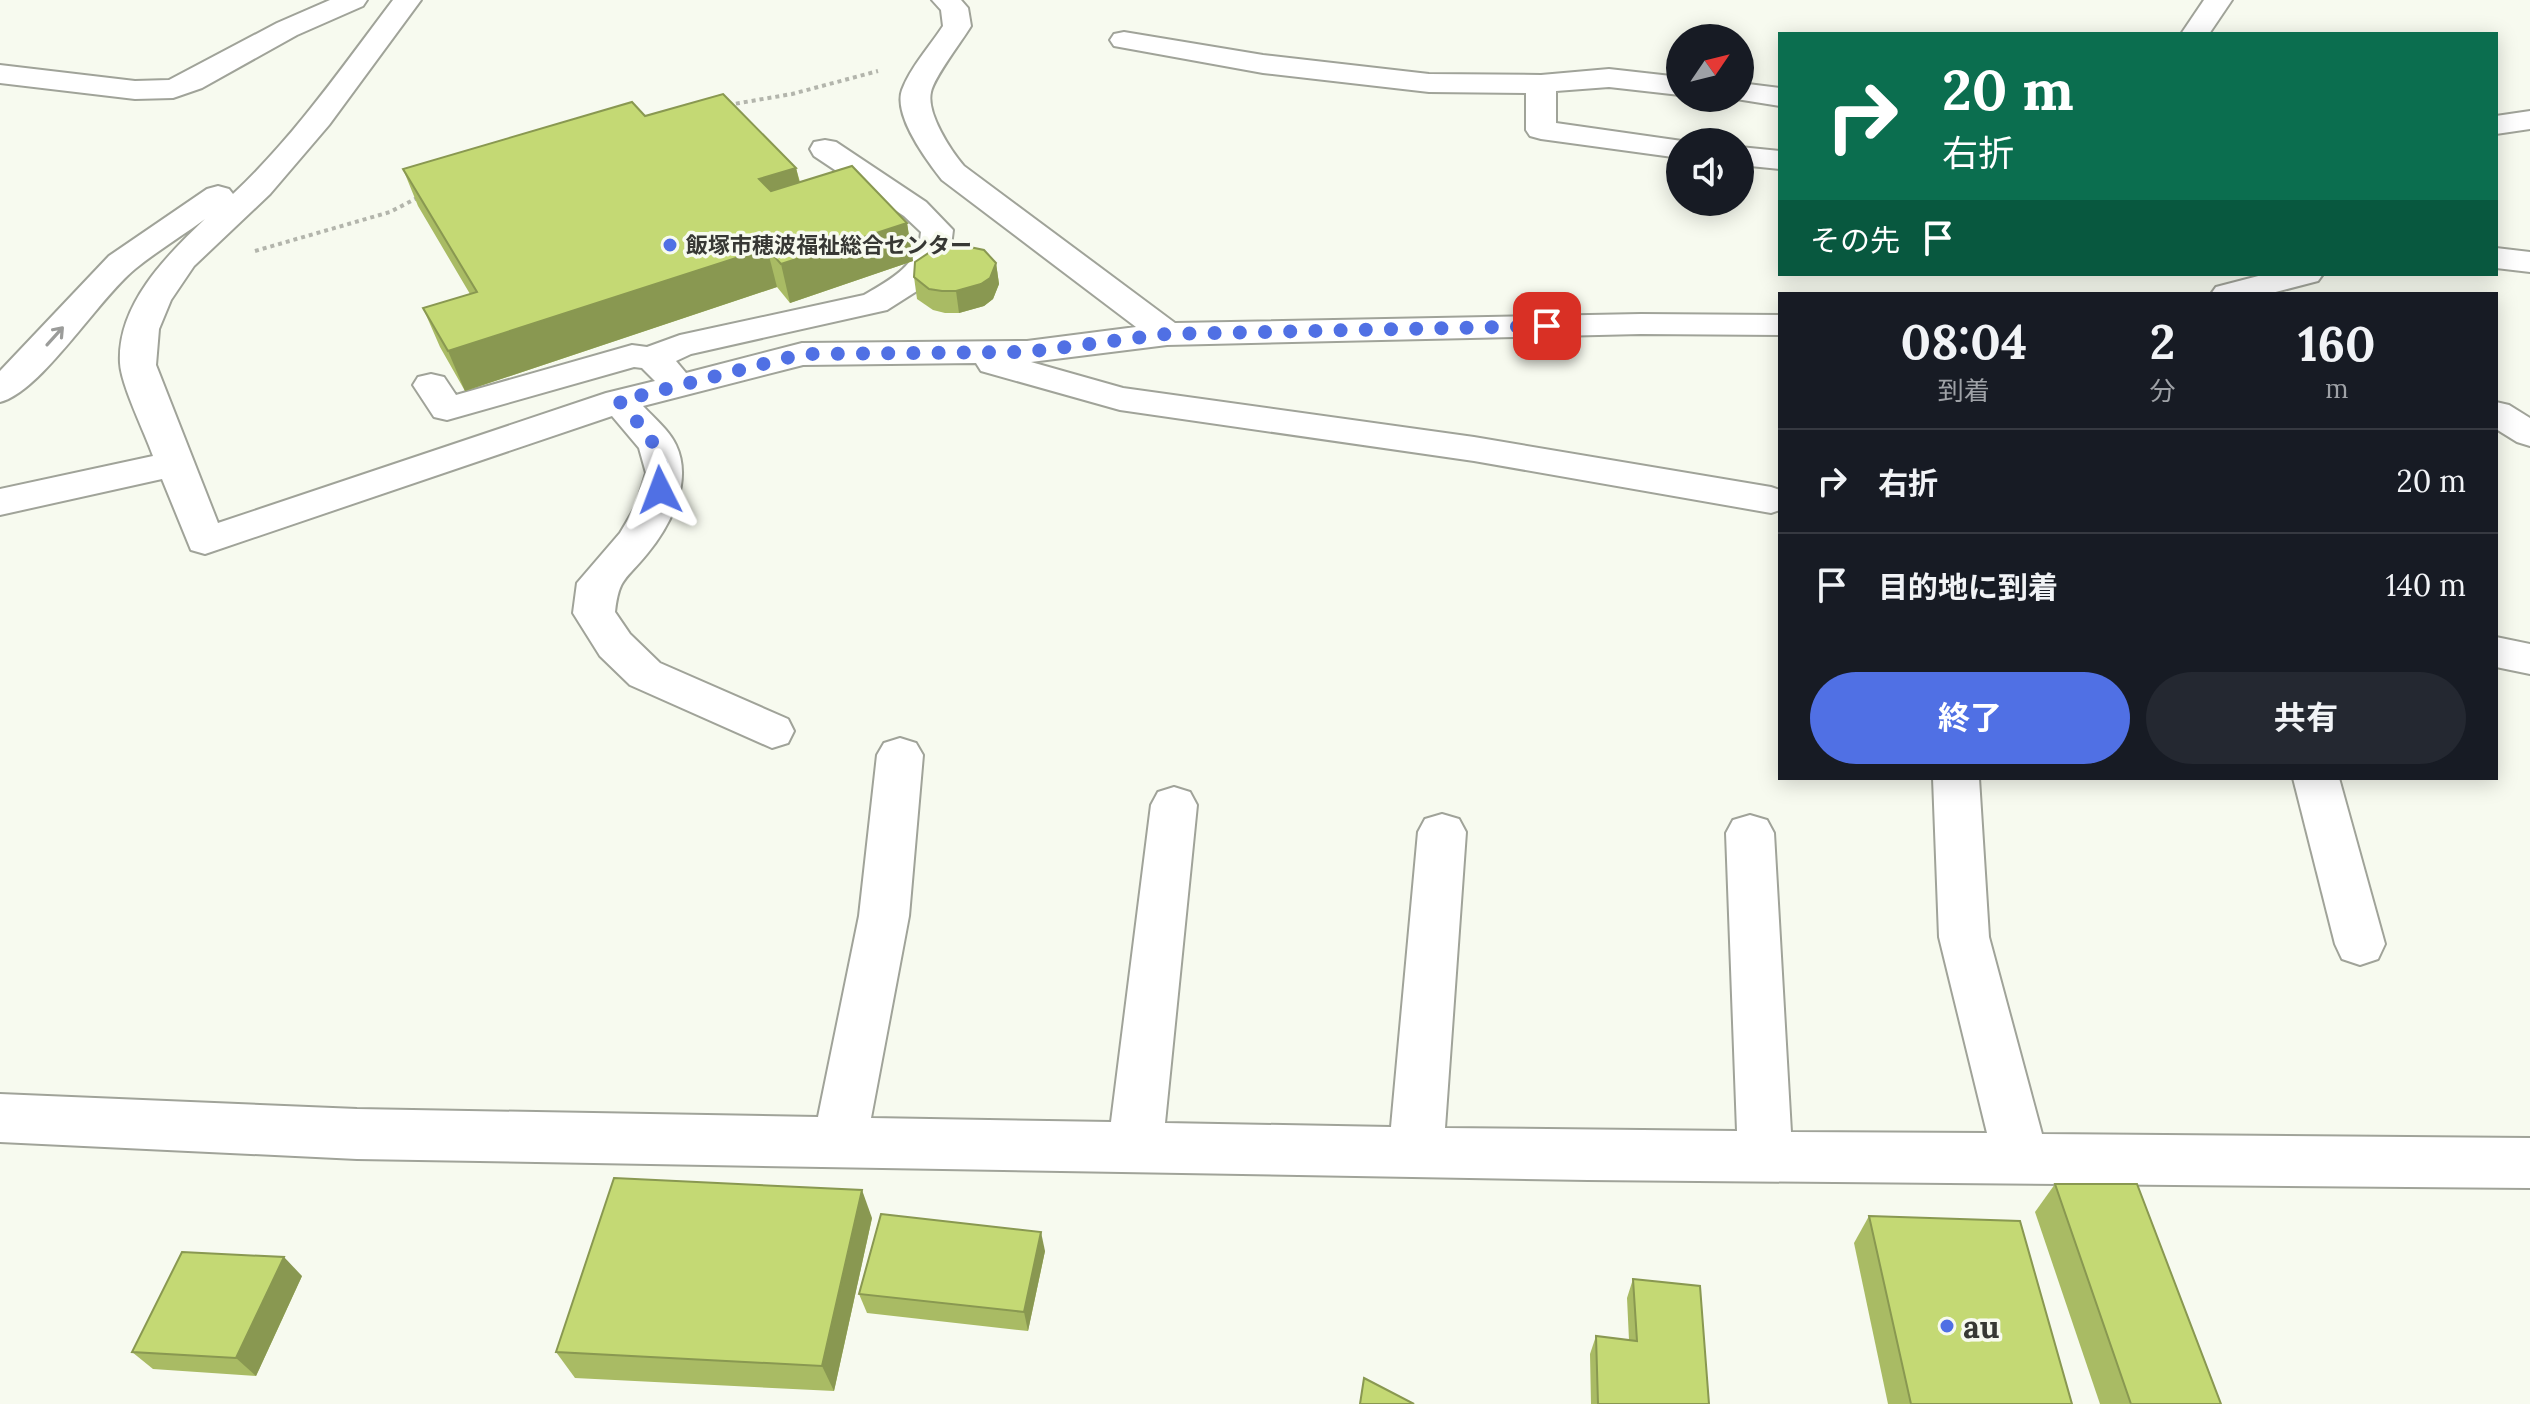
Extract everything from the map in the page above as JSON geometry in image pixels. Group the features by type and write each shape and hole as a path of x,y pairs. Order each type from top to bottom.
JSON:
{"street":[{"path":"0,74 158,91 192,82 287,29 353,0"},
{"path":"407,0 318,119 244,203 182,259 154,300 141,329 138,365 205,541 619,401 664,372 802,354 1027,352 1167,334 1641,324 1778,325"},
{"path":"946,0 954,8 957,26 916,91 916,105 934,150 953,173 1167,334"},
{"path":"2196,32 2218,0"},
{"path":"1124,40 1263,64 1429,83 1541,84 1609,78 1666,84"},
{"path":"1541,84 1541,130 1666,147"},
{"path":"1754,94 1778,97"},
{"path":"0,391 48,344 121,263 226,190 318,119"},
{"path":"2498,125 2530,120"},
{"path":"664,372 680,346 875,303 899,289 926,266 939,246 937,230 915,209 825,149"},
{"path":"1754,157 1778,160"},
{"path":"2498,258 2530,262"},
{"path":"2234,292 2280,276"},
{"path":"961,354 1120,399 1474,449 1771,500"},
{"path":"431,385 447,409 632,356 664,372"},
{"path":"619,401 657,445 665,473 656,506 635,542 598,583 594,613 615,645 645,674 772,731"},
{"path":"2498,414 2530,434"},
{"path":"0,502 174,464"},
{"path":"2498,652 2530,659"},
{"path":"840,1141 884,916 900,755"},
{"path":"1956,780 1964,937 2021,1159"},
{"path":"2317,780 2360,944"},
{"path":"1135,1147 1174,805"},
{"path":"1416,1152 1442,832"},
{"path":"1750,833 1765,1157"},
{"path":"0,1118 357,1134 1765,1157 2530,1163"}],"path":[{"path":"717,108 792,94 883,69"},
{"path":"241,255 390,212 425,194"}],"building":[{"name":"飯塚市穂波福祉総合センター","path":"723,94 796,168 759,179 771,191 852,166 907,223 781,264 767,248 448,351 423,308 477,292 403,169 632,102 645,116"},
{"path":"960,245 984,250 996,263 990,278 956,291 942,291 929,289 914,277 915,262 933,250"},
{"path":"614,1178 862,1190 822,1366 556,1352"},
{"path":"2055,1184 2137,1184 2221,1404 2131,1404"},
{"path":"881,1214 1041,1232 1024,1312 859,1294"},
{"name":"au","path":"1869,1216 2020,1221 2072,1404 1911,1404"},
{"path":"182,1252 284,1257 236,1358 132,1352"},
{"path":"1633,1279 1700,1286 1709,1404 1598,1404 1596,1336 1637,1341"},
{"path":"1364,1378 1414,1404 1360,1404"}],"place":[{"name":"飯塚市穂波福祉総合センター","path":"670,245"},
{"name":"au","path":"1947,1326"}],"route":[{"path":"660,490 665,473 657,445 619,401 802,354 1027,352 1167,334 1547,326"}]}
